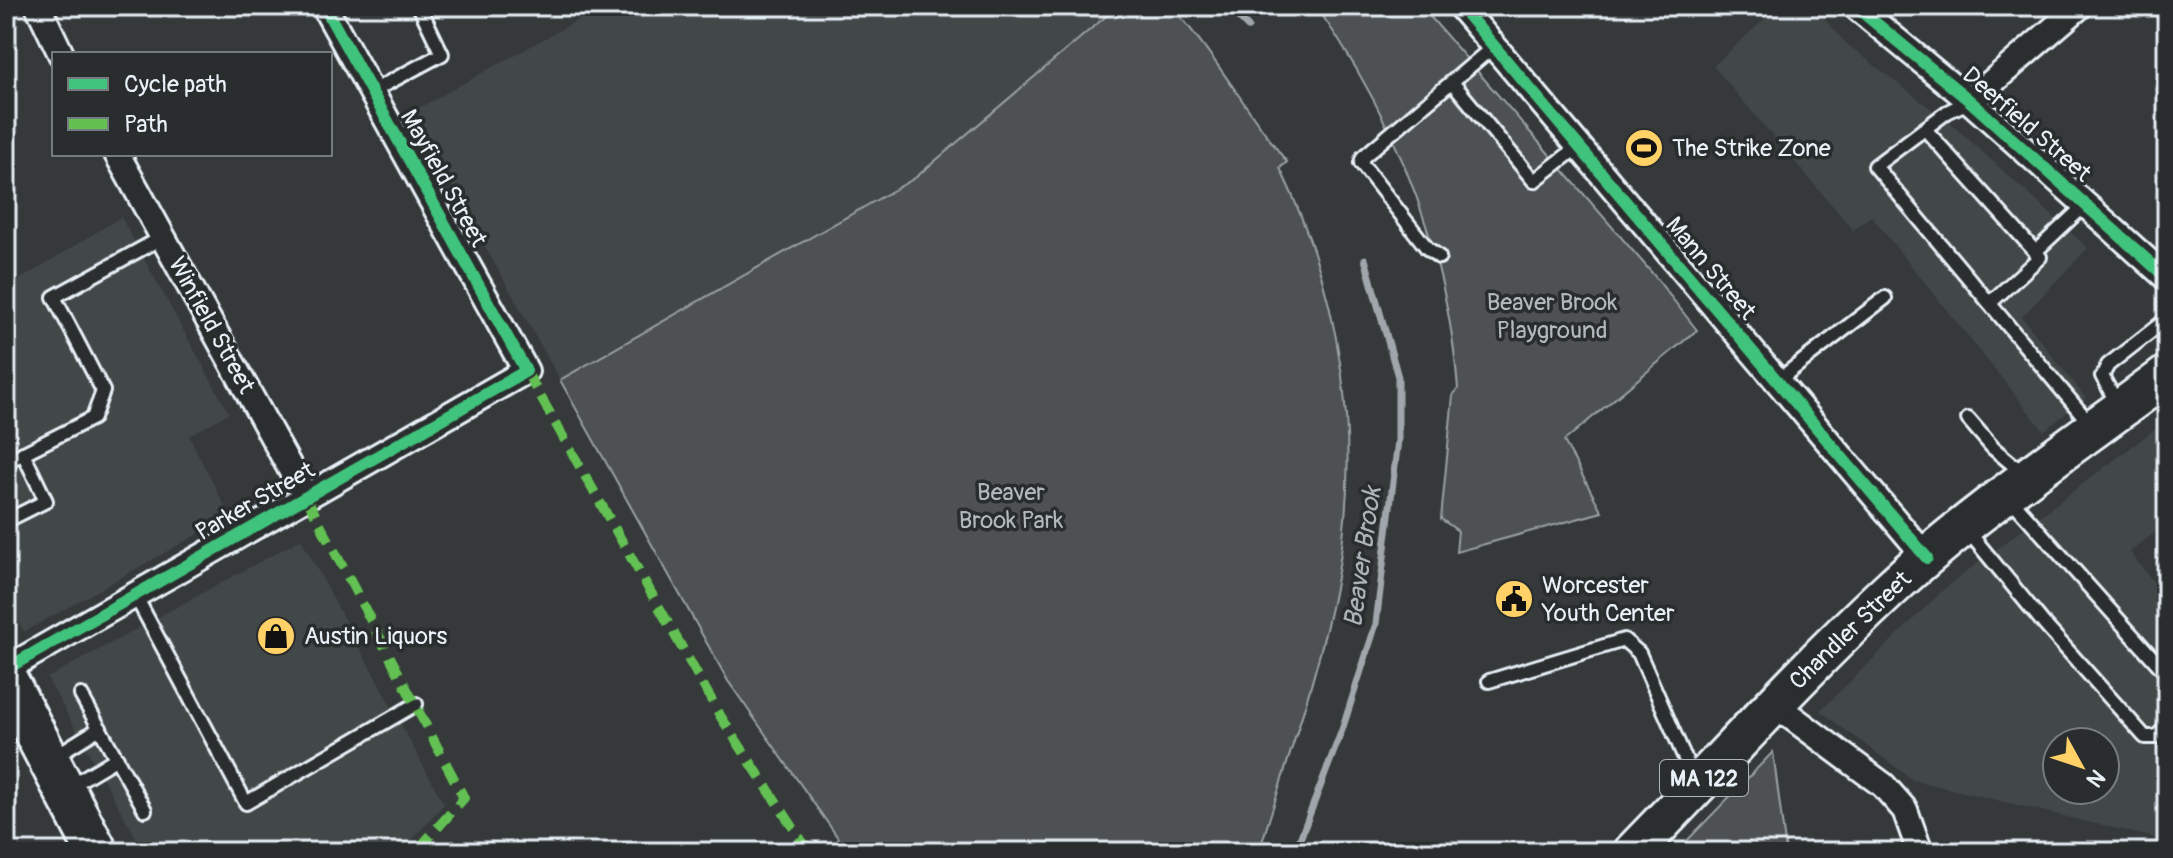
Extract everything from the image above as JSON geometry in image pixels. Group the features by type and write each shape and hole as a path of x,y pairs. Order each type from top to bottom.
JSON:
{"highway":[{"path":"6,678 97,852"}],"main road":[{"name":"Chandler Street","path":"1633,852 1889,589 1965,527 2140,402"}],"street":[{"path":"38,6 60,52"},
{"name":"Mayfield Street","path":"324,6 526,371"},
{"name":"Mann Street","path":"1460,6 1927,558"},
{"name":"Deerfield Street","path":"1855,6 1970,101 2167,278"},
{"path":"1970,101 2080,6"},
{"name":"Winfield Street","path":"118,156 306,497"},
{"name":"Parker Street","path":"6,669 526,371"},
{"path":"1774,704 1883,785 1905,810 1920,852"}],"lane":[{"path":"371,92 442,54 419,6"},
{"path":"1439,257 1427,248 1361,163 1363,157 1494,46"},
{"path":"1452,82 1534,181 1579,146"},
{"path":"1970,101 1875,166 1990,303 2140,402"},
{"path":"1925,129 2040,257 1990,303"},
{"path":"2035,252 2086,204"},
{"path":"6,462 93,418 103,391 54,297 163,237"},
{"path":"1777,381 1885,298"},
{"path":"2140,402 2102,376 2108,365 2167,319"},
{"path":"1968,419 2167,674"},
{"path":"6,521 46,501 23,453"},
{"path":"1965,527 2045,625 2145,737 2156,737 2167,727"},
{"path":"135,595 246,803 416,704"},
{"path":"1489,681 1624,640 1639,653 1697,786"},
{"path":"81,695 145,810"},
{"path":"56,774 100,728"},
{"path":"56,774 117,758"}],"shaded area":[{"path":"603,6 1118,6 932,168 560,380 410,113"},
{"path":"1779,6 1813,6 1847,44 1956,128 2088,248 2022,317 2086,398 2044,431 1871,216 1853,230 1713,66"},
{"path":"121,217 229,413 189,436 230,516 24,632 6,598 6,288"},
{"path":"2167,420 2167,523 2130,552 2167,599 2167,841 1913,780 1820,711 1945,588"},
{"path":"301,539 444,804 401,852 144,852 47,678"}],"green space":[{"name":"Beaver Brook Park","path":"1118,6 1171,6 1202,43 1287,162 1280,168 1319,267 1341,371 1347,477 1344,530 1336,583 1311,685 1259,852 848,852 728,681 560,380 915,178"},
{"name":"Beaver Brook Playground","path":"1316,6 1421,6 1652,273 1697,330 1564,441 1602,512 1456,552 1458,531 1441,519 1453,395 1458,389 1442,286 1413,188 1393,140 1345,49"},
{"path":"1773,752 1786,852 1676,852"}],"waterway":[{"name":"Beaver Brook","path":"1227,6 1248,27"},
{"name":"Beaver Brook","path":"1295,852 1342,730 1376,624 1398,440 1398,377 1365,259"}],"marked path":[{"path":"526,371 721,717 809,852"},
{"path":"306,497 464,798 416,852"}],"cycle path":[{"path":"6,669 526,371 324,6"},
{"path":"1460,6 1927,558"},
{"path":"1855,6 1970,101 2167,278"}],"place":[{"name":"The Strike Zone","path":"1644,148"},
{"name":"Worcester Youth Center","path":"1514,599"},
{"name":"Austin Liquors","path":"276,636"}]}
